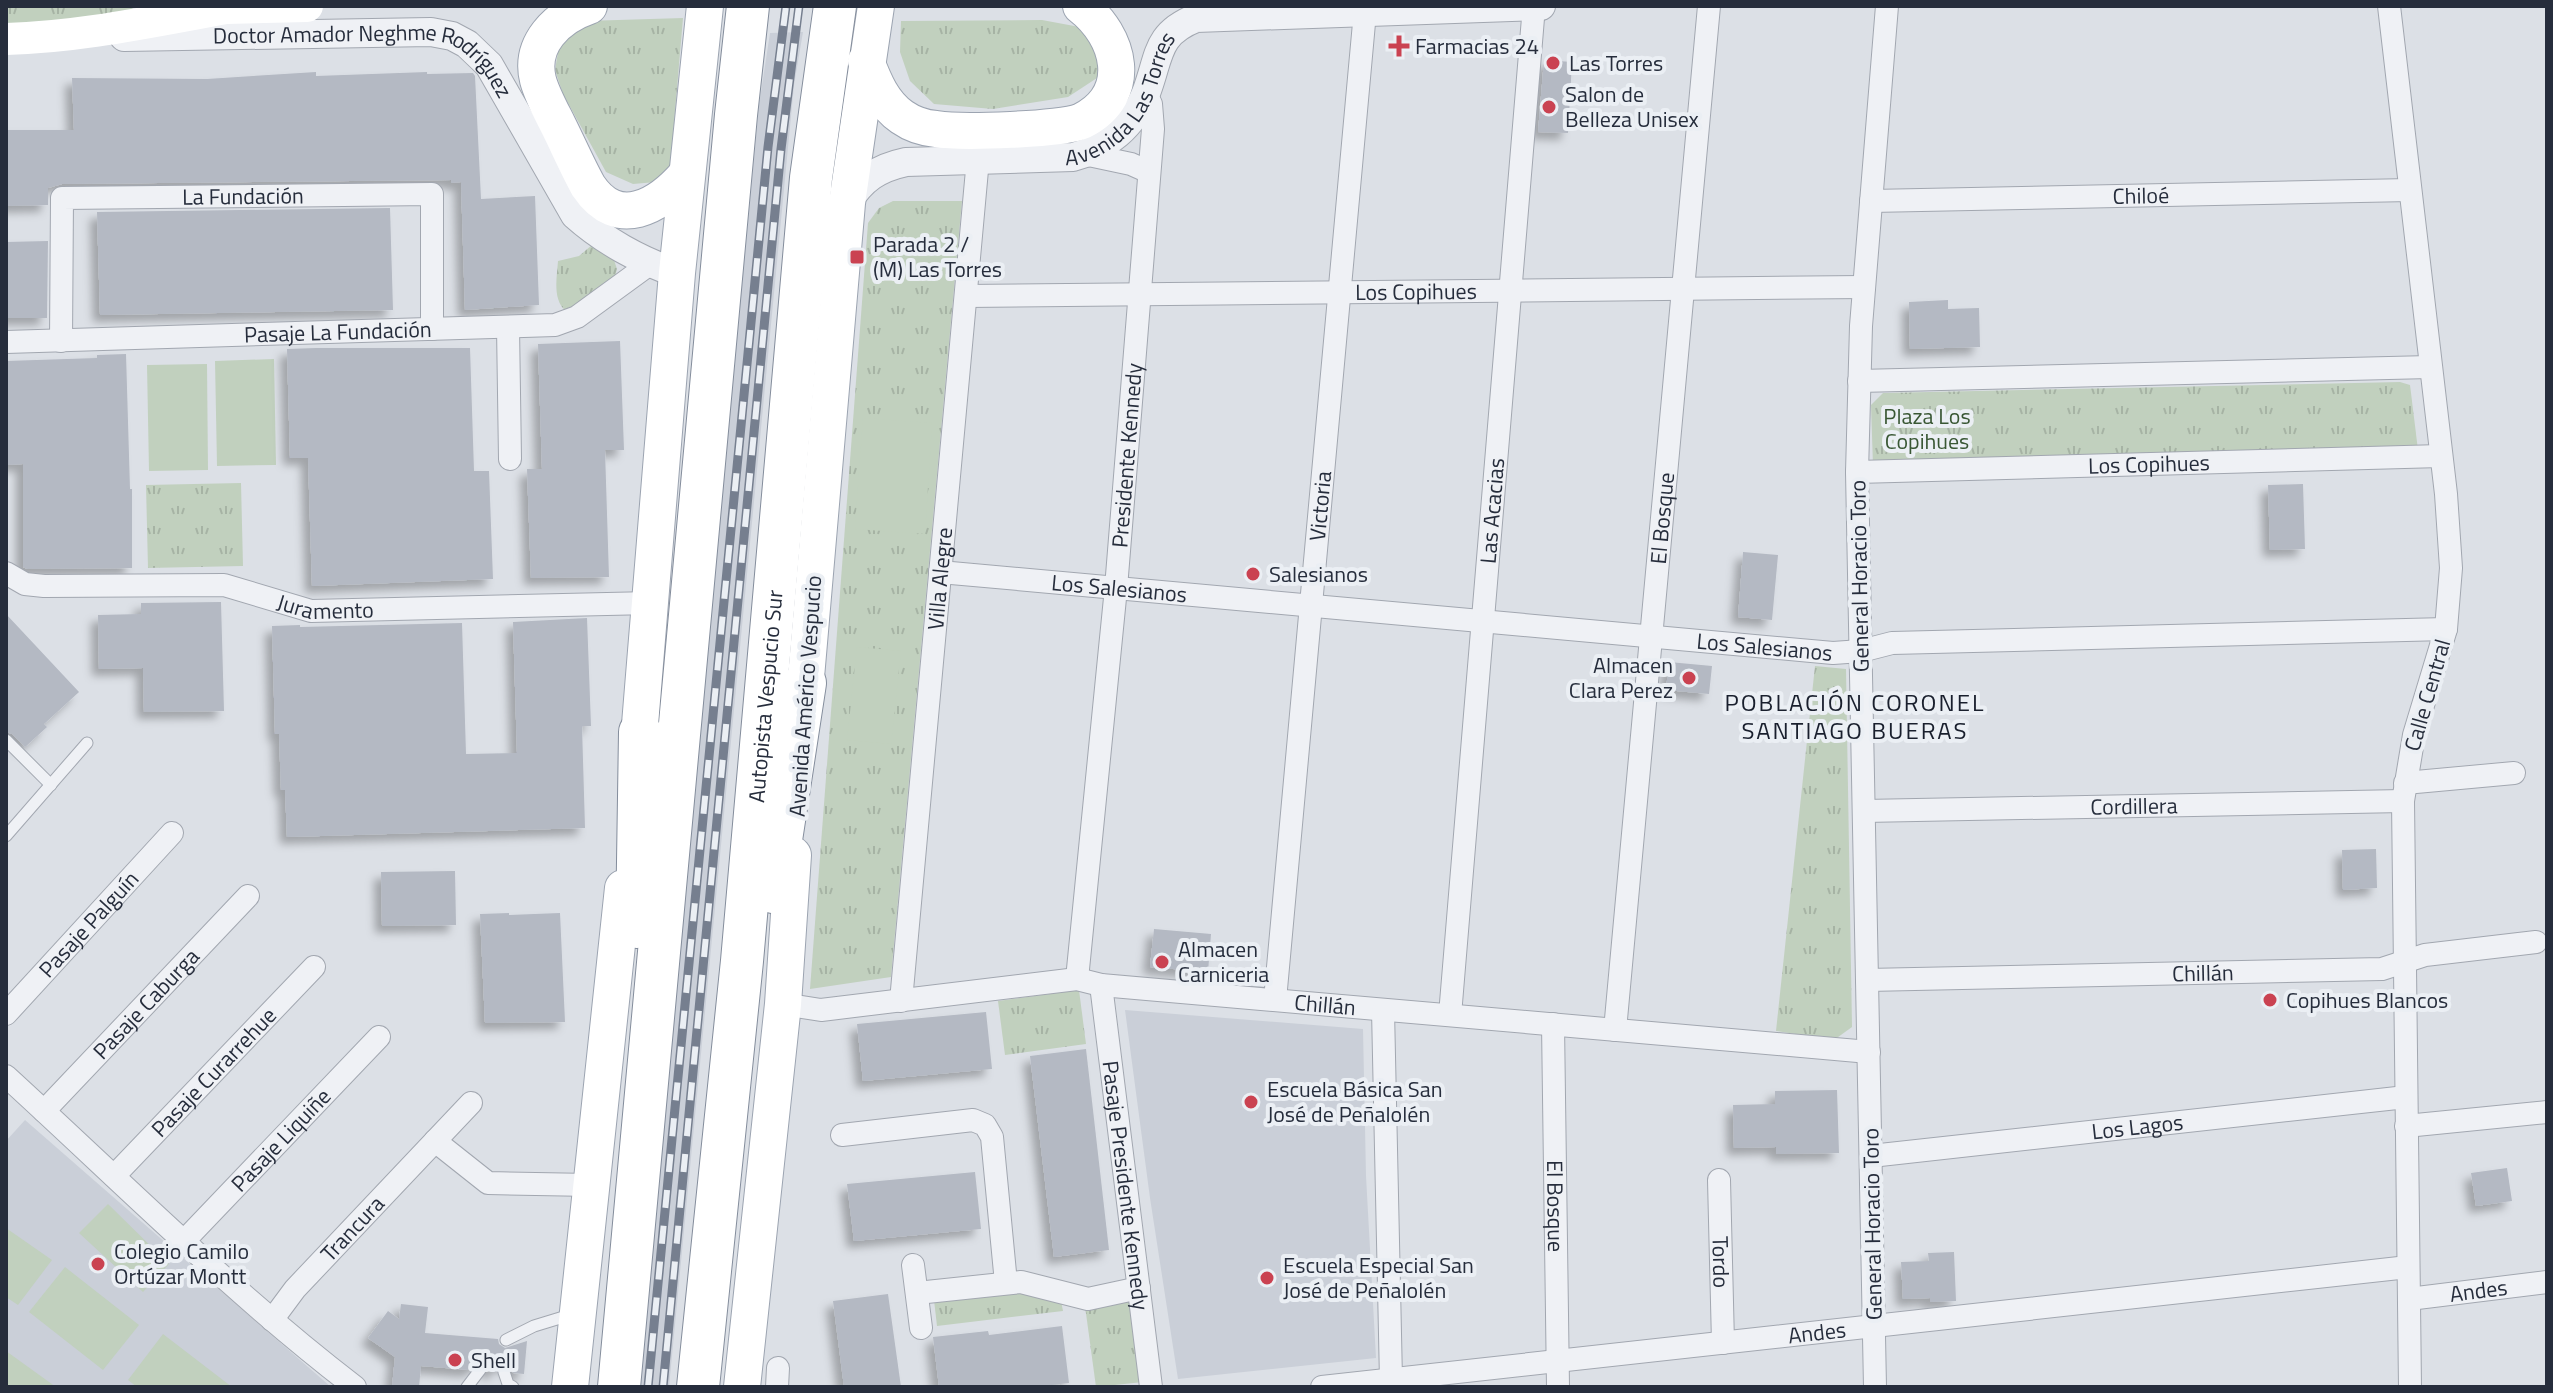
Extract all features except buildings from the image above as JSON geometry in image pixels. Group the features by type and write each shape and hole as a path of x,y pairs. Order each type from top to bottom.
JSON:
{"highway":[{"path":"619,1387 747,20"},
{"name":"Autopista Vespucio Sur","path":"698,1387 742,961 804,248 856,27"},
{"path":"717,1212 783,831 805,683"},
{"path":"631,1266 640,732"}],"main road":[{"name":"Doctor Amador Neghme Rodríguez","path":"6,39 52,38 218,7 307,6"},
{"path":"589,6 565,17 551,30 540,47 537,64 540,87 588,186 610,206 639,210 660,201 686,175"},
{"path":"856,27 881,93 904,119 922,126 955,131 1071,125 1088,117 1102,104 1112,87 1116,69 1115,53 1107,33 1081,6"},
{"path":"570,1387 651,603 664,268 686,175 703,21"},
{"name":"Avenida Américo Vespucio","path":"742,1387 783,1004 805,683 847,203 856,27"}],"street":[{"name":"Las Acacias","path":"1450,1015 1534,6"},
{"name":"Avenida Las Torres","path":"847,203 866,178 893,164 1061,158 1084,154 1119,133 1139,109 1160,46 1173,30 1196,18 1541,6"},
{"name":"El Bosque","path":"1615,1030 1709,6"},
{"name":"General Horacio Toro","path":"1875,1387 1857,472 1864,287 1887,6"},
{"name":"Calle Central","path":"2389,6 2451,568 2446,629 2414,735 2404,792 2410,1387"},
{"name":"Victoria","path":"1275,1000 1365,12"},
{"name":"Doctor Amador Neghme Rodríguez","path":"52,38 431,32 452,36 476,51 496,75 575,215 595,231 664,268"},
{"name":"Presidente Kennedy","path":"1077,979 1116,588 1140,294 1153,121 1146,94"},
{"path":"1084,154 1131,164 1149,172"},
{"name":"Villa Alegre","path":"901,1001 978,159"},
{"name":"Chiloé","path":"1871,201 2410,190"},
{"name":"La Fundación","path":"61,341 62,198 432,194 432,329"},
{"name":"Pasaje La Fundación","path":"6,342 567,323 664,268"},
{"name":"Los Copihues","path":"966,296 1864,287"},
{"path":"508,327 510,459"},
{"path":"1859,381 2430,367"},
{"name":"Los Copihues","path":"1857,472 2441,456"},
{"name":"Los Salesianos","path":"940,572 1833,653 1861,651 1892,643 2446,629"},
{"name":"Juramento","path":"6,573 25,584 44,586 224,585 311,611 651,603"},
{"name":"Cordillera","path":"1864,811 2404,792 2514,773"},
{"name":"Pasaje Palguín","path":"6,1014 172,833"},
{"name":"Pasaje Caburga","path":"44,1111 248,896"},
{"name":"Chillán","path":"1867,980 2382,969 2425,955 2536,942"},
{"name":"Pasaje Curarrehue","path":"114,1176 314,967"},
{"name":"Chillán","path":"783,1004 821,1010 1077,979 1101,985 1869,1052"},
{"name":"Pasaje Presidente Kennedy","path":"1101,985 1151,1387"},
{"path":"1383,1010 1391,1380"},
{"name":"El Bosque","path":"1553,1024 1558,1387"},
{"name":"Pasaje Liquiñe","path":"184,1241 379,1037"},
{"path":"6,1076 272,1320 355,1387"},
{"name":"Los Lagos","path":"1871,1156 2406,1097"},
{"name":"Trancura","path":"272,1320 295,1289 471,1103"},
{"path":"2406,1126 2547,1112"},
{"path":"842,1135 973,1120 985,1125 992,1137 1006,1283"},
{"path":"435,1141 488,1183 591,1185"},
{"name":"Tordo","path":"1719,1180 1723,1343"},
{"path":"913,1265 921,1328"},
{"name":"Andes","path":"1322,1387 2408,1267"},
{"path":"917,1293 1021,1282 1088,1299 1139,1288"},
{"name":"Andes","path":"2409,1299 2547,1282"}],"lane":[{"path":"6,740 51,785"},
{"path":"6,836 87,743"},
{"path":"506,1340 534,1326 578,1312"},
{"path":"467,1387 480,1370"}],"shaded area":[{"path":"803,32 794,85 669,1387 638,1387 759,105 770,33"},
{"path":"1125,1010 1363,1029 1366,1176 1376,1358 1178,1379"},
{"name":"Colegio Camilo Ortúzar Montt","path":"25,1120 331,1387 6,1387 6,1141"}],"green space":[{"path":"6,6 132,6 134,16 6,29"},
{"path":"683,18 670,170 656,182 633,184 606,172 563,94 555,70 560,40 585,21"},
{"path":"1042,20 1085,28 1100,48 1097,78 1068,97 993,109 934,104 910,81 900,52 901,21"},
{"path":"893,201 962,201 891,977 810,989 868,223 879,208"},
{"path":"592,245 614,260 617,269 614,281 566,311 557,295 558,261 579,256"},
{"path":"274,359 276,465 217,466 215,361"},
{"path":"207,364 208,470 149,471 147,365"},
{"name":"Plaza Los Copihues","path":"2400,382 2410,385 2418,450 1873,466 1871,405 1883,393"},
{"path":"863,418 932,423 925,534 855,529"},
{"path":"241,483 243,566 148,568 146,485"},
{"path":"857,647 901,651 891,744 847,740"},
{"path":"1815,666 1846,669 1852,1027 1834,1040 1776,1031"},
{"path":"1079,990 1086,1044 1005,1055 998,1001"},
{"path":"108,1204 169,1264 143,1292 79,1233"},
{"path":"6,1228 52,1260 18,1305 6,1297"},
{"path":"65,1267 139,1325 103,1370 29,1312"},
{"path":"1021,1290 1061,1301 1063,1311 937,1326 934,1300"},
{"path":"1132,1300 1143,1382 1096,1387 1085,1306"},
{"path":"163,1334 232,1387 137,1387 128,1380"},
{"path":"6,1351 56,1387 6,1387"}],"railway":[{"path":"648,1387 768,147 786,6"},
{"path":"663,1387 781,149 799,6"}],"place":[{"name":"Farmacias 24","path":"1399,46"},
{"name":"Las Torres","path":"1553,63"},
{"name":"Salon de Belleza Unisex","path":"1549,107"},
{"name":"Parada 2 / (M) Las Torres","path":"857,257"},
{"name":"Salesianos","path":"1253,574"},
{"name":"Almacen Clara Perez","path":"1689,678"},
{"name":"Almacen Carniceria","path":"1162,962"},
{"name":"Copihues Blancos","path":"2270,1000"},
{"name":"Escuela Básica San José de Peñalolén","path":"1251,1102"},
{"name":"Colegio Camilo Ortúzar Montt","path":"98,1264"},
{"name":"Escuela Especial San José de Peñalolén","path":"1267,1278"},
{"name":"Shell","path":"455,1360"}],"district":[{"name":"POBLACIÓN CORONEL SANTIAGO BUERAS","path":"1855,716"}]}
